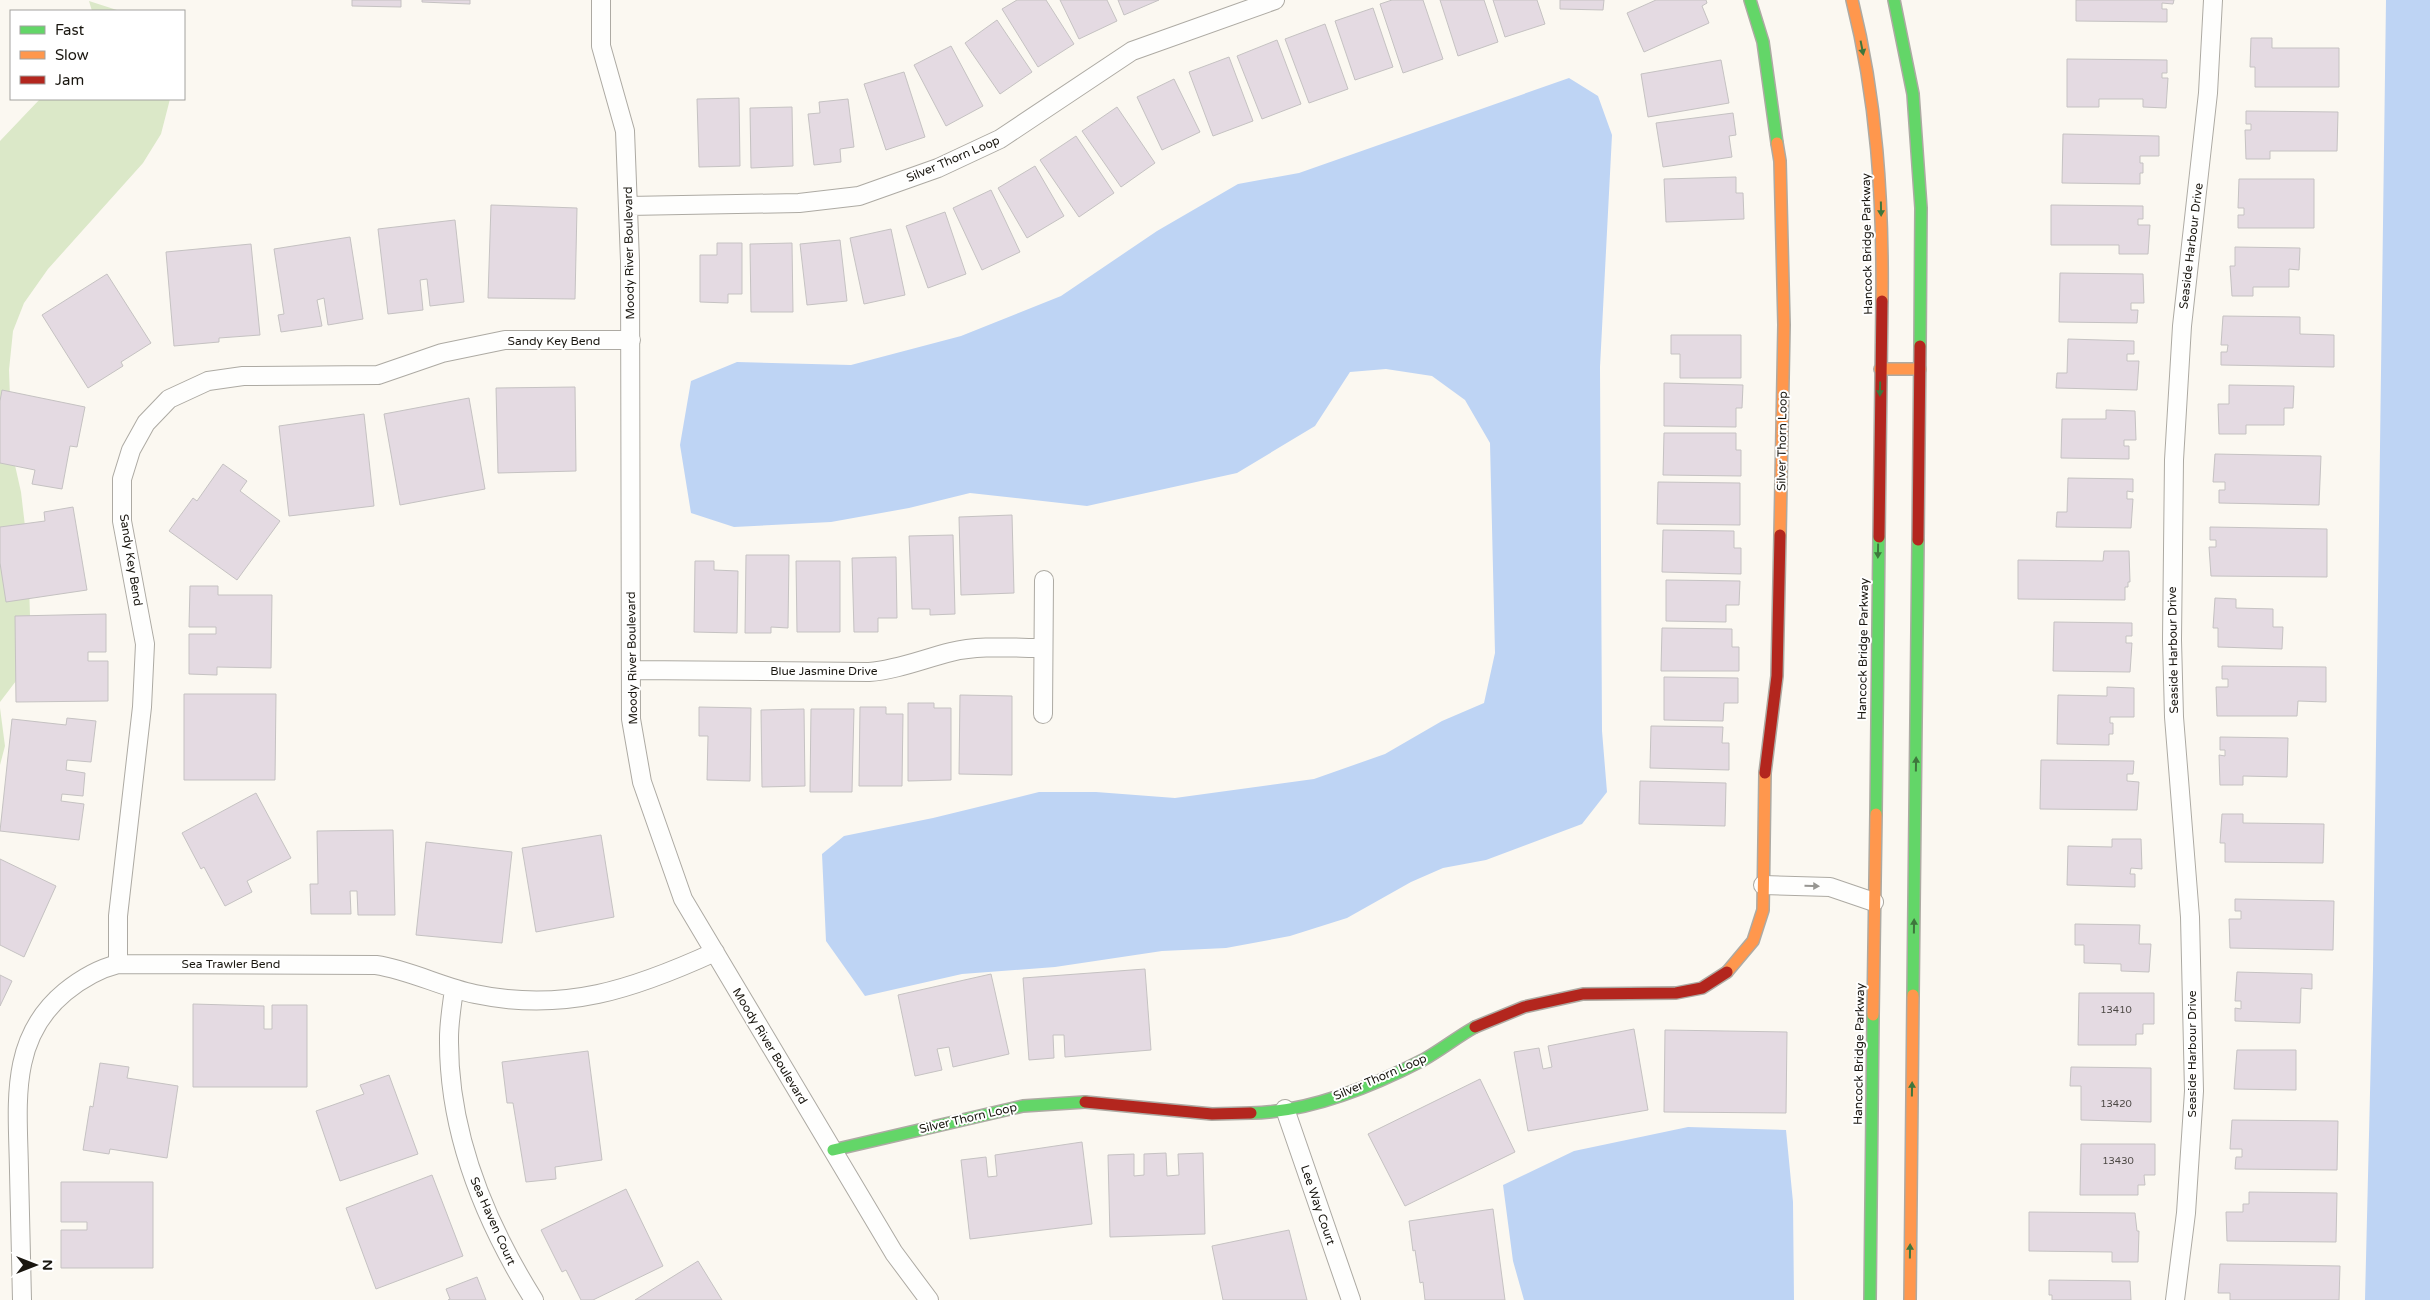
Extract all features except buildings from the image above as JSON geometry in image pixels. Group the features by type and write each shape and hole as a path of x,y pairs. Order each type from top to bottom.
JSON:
{"main road":[{"name":"Silver Thorn Loop","path":"832,1150 1023,1106 1093,1102 1212,1114 1266,1113 1286,1109 1342,1096 1423,1060 1474,1028 1524,1008 1583,994 1676,993 1702,988 1730,970 1753,941 1763,910 1764,779 1777,676 1784,325 1780,161 1763,42 1750,0"},
{"name":"Hancock Bridge Parkway","path":"1852,0 1871,92 1880,176 1880,368 1870,1300"},
{"path":"1894,0 1913,94 1921,208 1910,1300"},
{"path":"1880,368 1920,369"}],"street":[{"name":"Moody River Boulevard","path":"601,0 601,46 625,131 631,340 631,719 642,782 683,899 894,1252 929,1300"},
{"name":"Silver Thorn Loop","path":"628,206 799,203 859,196 938,168 1000,140 1132,51 1275,0"},
{"name":"Seaside Harbour Drive","path":"2175,1300 2186,1213 2194,1082 2190,917 2174,717 2172,640 2174,460 2182,326 2208,93 2213,0"},
{"name":"Sandy Key Bend","path":"118,964 118,916 142,707 145,644 122,520 122,479 131,450 146,423 170,399 208,381 243,376 378,375 442,353 505,340 631,340"},
{"path":"1043,714 1044,580"},
{"name":"Blue Jasmine Drive","path":"631,670 876,672 961,650 1043,648"},
{"path":"1763,885 1830,886 1874,902"},
{"name":"Sea Trawler Bend","path":"22,1300 18,1097 21,1063 34,1029 45,1011 59,997 92,974 118,964 376,965 406,971 454,989 498,998 524,1000 578,998 626,989 715,952"},
{"name":"Sea Haven Court","path":"454,989 449,1037 450,1072 456,1116 466,1154 496,1233 534,1300"},
{"name":"Lee Way Court","path":"1286,1109 1351,1300"},
{"name":"Moody River Boulevard","path":"894,1252 913,1300"}],"green space":[{"path":"89,1 117,10 92,10"},
{"path":"39,100 170,100 161,134 143,163 48,269 24,303 13,331 9,370 12,452 21,492 28,552 30,616 19,677 0,702 0,141"},
{"path":"0,708 5,746 0,765"}],"water":[{"path":"2386,0 2430,0 2430,1300 2365,1300 2373,969"},
{"path":"1569,78 1598,96 1612,135 1600,367 1602,731 1607,792 1582,824 1486,860 1443,868 1411,882 1347,918 1290,936 1226,948 1162,951 1055,967 962,974 865,996 826,941 822,854 844,836 933,818 1039,792 1096,792 1175,798 1314,779 1385,754 1442,721 1484,703 1495,653 1490,443 1465,400 1432,376 1386,369 1350,372 1315,426 1237,473 1087,506 970,493 909,508 831,522 734,527 691,513 680,445 691,381 737,362 851,365 961,336 1061,296 1157,231 1238,184 1299,173"},
{"path":"1688,1127 1786,1130 1793,1202 1794,1300 1524,1300 1513,1261 1503,1185 1574,1151"}],"traffic: fast":[{"path":"1750,0 1763,42 1777,143"},
{"path":"1894,0 1913,94 1921,208 1920,346"},
{"path":"1876,814 1879,537"},
{"path":"1913,995 1918,540"},
{"path":"1870,1300 1873,1015"},
{"path":"1251,1113 1295,1108 1317,1103 1362,1088 1423,1060 1475,1027"},
{"path":"833,1150 1023,1106 1085,1102"}],"traffic: slow":[{"path":"1852,0 1861,37 1877,150 1880,187 1882,301"},
{"path":"1777,143 1780,161 1784,325 1780,535"},
{"path":"1880,369 1920,369"},
{"path":"1727,972 1753,941 1763,910 1765,773"},
{"path":"1873,1015 1876,814"},
{"path":"1910,1300 1913,995"}],"traffic: jam":[{"path":"1879,537 1882,301"},
{"path":"1918,540 1920,346"},
{"path":"1765,773 1777,676 1780,535"},
{"path":"1475,1027 1524,1007 1583,994 1676,993 1702,988 1727,972"},
{"path":"1085,1102 1212,1114 1251,1113"}]}
